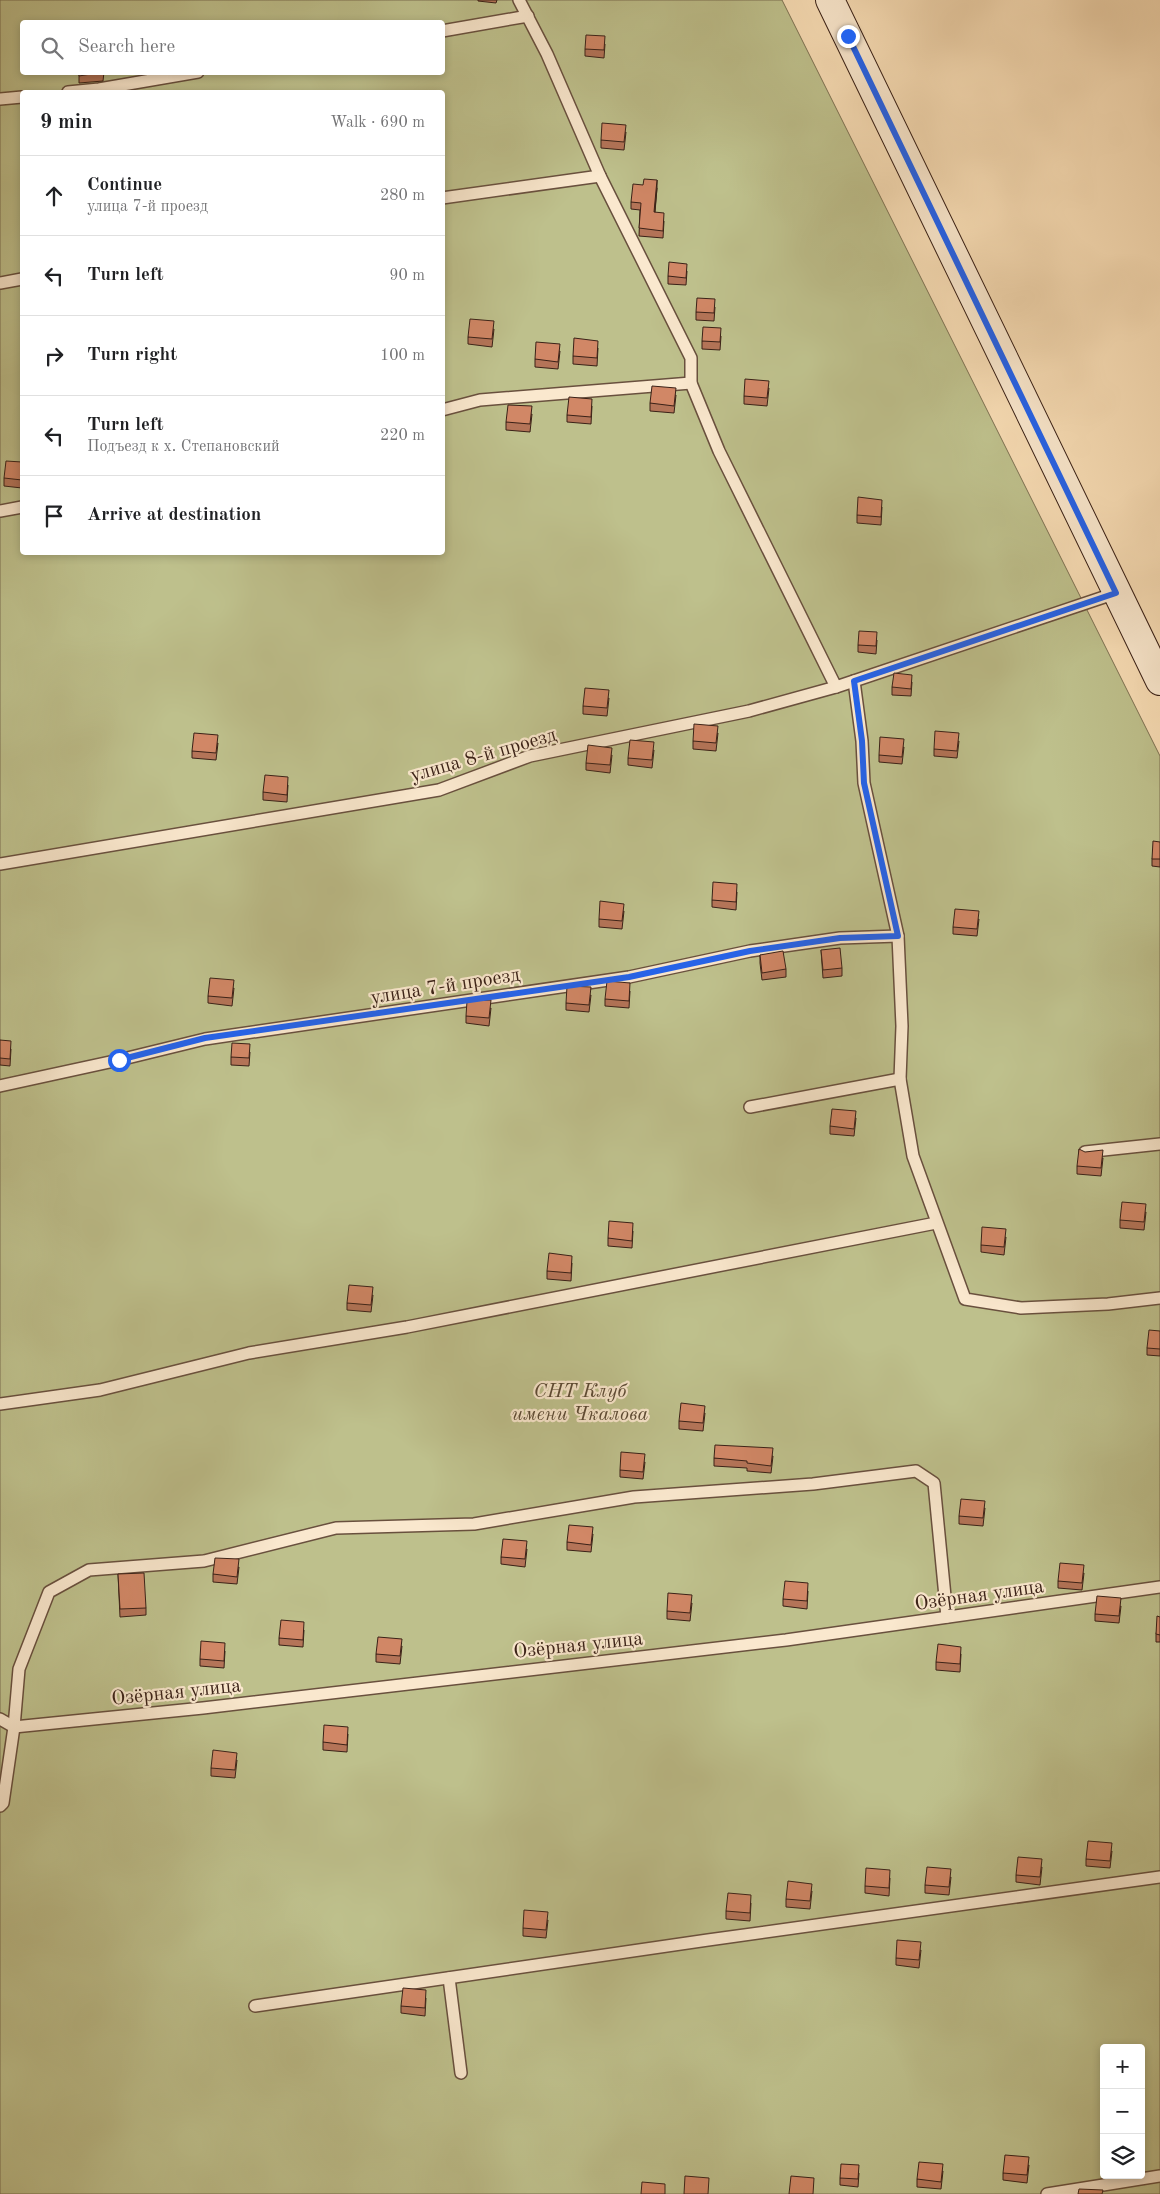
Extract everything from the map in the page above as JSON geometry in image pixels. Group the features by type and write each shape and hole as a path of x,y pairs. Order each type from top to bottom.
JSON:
{"street":[{"path":"830,0 1160,681"}],"lane":[{"path":"519,0 547,54 600,176 691,358 691,383 719,451 836,687"},
{"path":"445,30 528,16"},
{"path":"99,90 182,75"},
{"path":"0,99 20,97"},
{"path":"445,198 600,176"},
{"path":"0,283 20,279"},
{"path":"445,409 480,400 691,383"},
{"path":"0,511 20,507"},
{"name":"улица 8-й проезд","path":"0,864 439,790 530,756 749,711 836,687 1116,593"},
{"path":"854,681 862,741 864,783 898,936 902,1026 900,1079 913,1156 965,1299 1022,1308 1108,1304 1160,1298"},
{"name":"улица 7-й проезд","path":"0,1086 119,1060 205,1038 629,977 759,950 840,938 898,936"},
{"path":"750,1107 900,1079"},
{"path":"1085,1152 1160,1144"},
{"path":"0,1404 100,1390 249,1353 408,1327 936,1222"},
{"path":"0,1806 3,1803 14,1727 19,1669 49,1592 89,1570 204,1561 336,1528 474,1524 634,1497 813,1484 916,1471 934,1483 947,1617"},
{"name":"Озёрная улица","path":"14,1727 203,1708 786,1640 1160,1587"},
{"path":"0,1720 14,1727"},
{"path":"255,2006 1160,1877"},
{"path":"448,1978 462,2073"},
{"path":"1047,2194 1160,2176"}],"green space":[{"name":"СНТ Клуб имени Чкалова","path":"0,0 782,0 1160,756 1160,2194 0,2194"}],"building":[{"path":"586,35 605,36 604,50 585,49"},
{"path":"602,123 626,125 624,142 601,140"},
{"path":"644,179 657,180 654,212 664,213 663,231 639,228 641,203 631,202 633,184 643,185"},
{"path":"669,262 687,264 686,278 668,276"},
{"path":"697,298 715,299 714,313 696,312"},
{"path":"470,319 494,321 492,339 468,337"},
{"path":"703,327 721,328 720,342 702,341"},
{"path":"574,338 598,341 597,358 573,356"},
{"path":"536,342 560,344 558,362 535,359"},
{"path":"745,379 769,381 767,398 744,396"},
{"path":"652,386 676,388 674,406 650,403"},
{"path":"569,397 592,399 591,417 567,415"},
{"path":"508,405 532,406 530,424 506,422"},
{"path":"6,461 20,462 20,480 4,478"},
{"path":"858,497 882,500 881,517 857,515"},
{"path":"859,631 877,632 876,646 858,645"},
{"path":"894,673 912,675 911,689 892,687"},
{"path":"585,688 609,690 607,708 583,706"},
{"path":"694,724 718,726 716,743 693,741"},
{"path":"935,731 959,733 957,751 934,749"},
{"path":"194,733 218,735 216,753 192,751"},
{"path":"880,737 904,739 902,757 879,755"},
{"path":"630,740 654,742 652,760 628,758"},
{"path":"588,745 612,748 610,765 586,763"},
{"path":"265,775 288,777 287,795 263,792"},
{"path":"1153,841 1160,842 1160,859 1152,859"},
{"path":"713,882 737,884 736,902 712,900"},
{"path":"600,901 624,904 622,921 599,919"},
{"path":"955,909 979,911 977,929 953,927"},
{"path":"840,948 842,968 823,970 821,950"},
{"path":"783,951 786,969 762,973 760,955"},
{"path":"210,978 234,980 232,998 208,996"},
{"path":"607,981 630,983 629,1001 605,999"},
{"path":"567,986 591,987 589,1005 566,1003"},
{"path":"491,1000 489,1018 466,1016 467,1001"},
{"path":"0,1040 11,1041 10,1059 0,1058"},
{"path":"232,1043 250,1044 249,1058 231,1057"},
{"path":"832,1109 856,1111 854,1129 830,1126"},
{"path":"1079,1149 1085,1152 1103,1150 1101,1168 1077,1166"},
{"path":"1122,1202 1146,1204 1144,1222 1120,1220"},
{"path":"609,1221 633,1223 632,1241 608,1238"},
{"path":"982,1227 1006,1229 1004,1247 981,1245"},
{"path":"549,1253 572,1256 571,1273 547,1271"},
{"path":"349,1285 373,1287 371,1305 347,1303"},
{"path":"1149,1330 1160,1331 1160,1349 1147,1348"},
{"path":"681,1403 705,1406 703,1423 679,1421"},
{"path":"715,1445 773,1448 771,1466 747,1463 747,1461 714,1458"},
{"path":"621,1452 645,1454 643,1472 620,1470"},
{"path":"961,1499 985,1501 983,1518 959,1516"},
{"path":"569,1525 593,1527 591,1545 567,1542"},
{"path":"503,1539 527,1541 525,1559 501,1557"},
{"path":"215,1558 239,1559 237,1577 213,1574"},
{"path":"1060,1563 1084,1565 1082,1583 1058,1581"},
{"path":"144,1573 146,1608 120,1609 118,1574"},
{"path":"785,1581 808,1583 807,1601 783,1599"},
{"path":"668,1593 692,1595 690,1613 667,1611"},
{"path":"1097,1596 1121,1598 1119,1616 1095,1614"},
{"path":"1157,1616 1160,1617 1160,1635 1156,1634"},
{"path":"281,1620 304,1622 303,1640 279,1638"},
{"path":"378,1637 402,1639 400,1656 376,1654"},
{"path":"201,1641 225,1643 224,1661 200,1659"},
{"path":"938,1644 961,1647 960,1664 936,1662"},
{"path":"324,1725 348,1727 347,1745 323,1742"},
{"path":"213,1750 237,1753 235,1770 211,1768"},
{"path":"1088,1841 1112,1843 1110,1861 1086,1859"},
{"path":"1018,1857 1042,1859 1040,1877 1016,1875"},
{"path":"927,1867 951,1869 949,1887 925,1885"},
{"path":"866,1868 890,1870 889,1888 865,1886"},
{"path":"788,1881 812,1884 810,1901 786,1899"},
{"path":"728,1893 751,1895 750,1913 726,1911"},
{"path":"524,1910 548,1912 546,1930 523,1928"},
{"path":"897,1940 921,1942 919,1960 896,1958"},
{"path":"403,1988 426,1990 425,2008 401,2006"},
{"path":"1005,2155 1029,2157 1027,2175 1003,2173"},
{"path":"919,2162 943,2164 941,2182 917,2179"},
{"path":"841,2164 859,2165 858,2179 840,2178"},
{"path":"685,2176 709,2178 708,2194 684,2194"},
{"path":"791,2176 814,2178 813,2194 789,2194"},
{"path":"642,2182 665,2184 665,2194 641,2194"},
{"path":"1079,2189 1103,2190 1102,2194 1078,2194"}],"route":[{"path":"119,1060 205,1038 432,1007 533,990 629,977 750,951 840,938 898,936 864,783 862,741 854,681 1116,593 848,36"}]}
